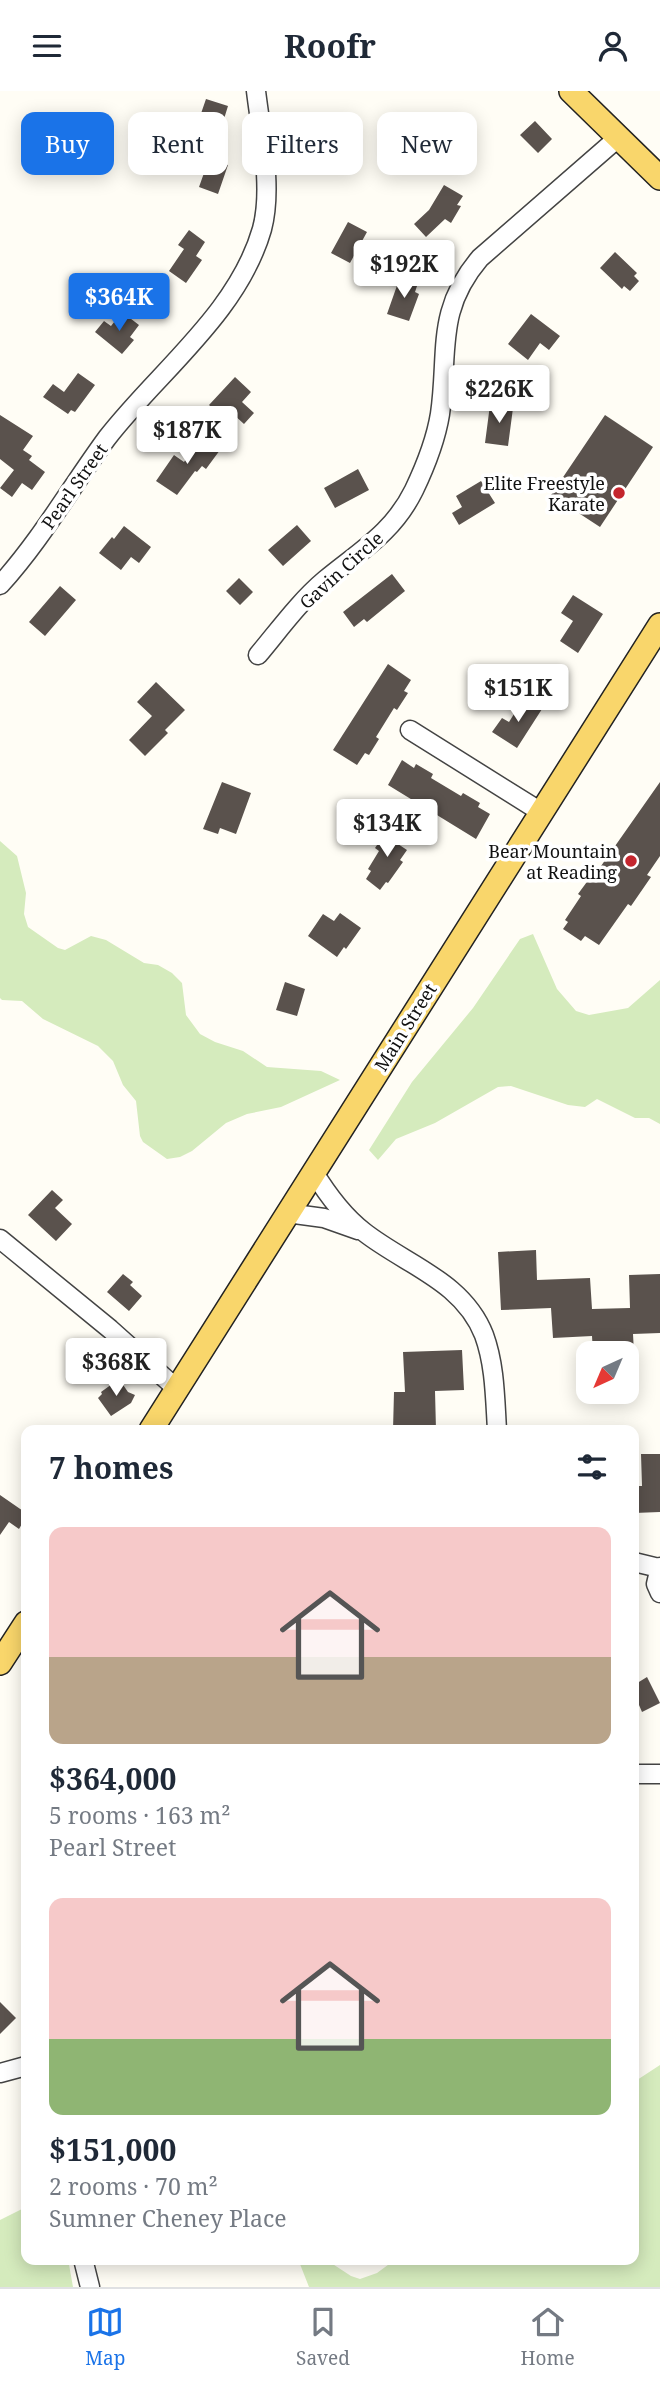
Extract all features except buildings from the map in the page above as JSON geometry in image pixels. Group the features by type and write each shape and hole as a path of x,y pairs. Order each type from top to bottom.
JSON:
{"main road":[{"path":"571,91 660,178"},
{"name":"Main Street","path":"159,1425 177,1389 313,1171 660,625"},
{"path":"0,1663 21,1631"}],"street":[{"name":"Pearl Street","path":"0,585 31,548 117,426 200,334 229,294 245,266 259,237 265,208 265,167 256,91"},
{"name":"Gavin Circle","path":"258,655 325,580 380,537 394,522 415,489 436,432 448,321 455,297 466,276 480,258 619,137"},
{"path":"410,730 541,812"},
{"path":"313,1171 334,1202 364,1232 443,1283 470,1311 490,1354 497,1425"},
{"path":"287,1213 324,1218 364,1232"},
{"path":"0,1239 118,1336 177,1389"},
{"path":"639,1563 659,1568 656,1584 660,1594"},
{"path":"639,1774 660,1774"},
{"path":"0,2073 21,2067"},
{"path":"84,2265 90,2287"}],"green space":[{"path":"0,841 17,856 26,893 24,914 28,927 58,948 65,950 91,936 106,940 144,963 158,965 182,983 186,1015 200,1034 243,1051 267,1067 321,1071 340,1080 281,1107 247,1114 226,1123 192,1151 167,1159 143,1142 136,1101 123,1085 113,1061 98,1046 43,1019 22,1001 0,998"},
{"path":"533,934 557,989 576,1011 589,1015 628,1008 660,980 660,1124 649,1118 635,1118 597,1099 585,1107 568,1105 511,1086 498,1087 435,1123 396,1139 378,1160 369,1150 412,1082 473,1008 520,939"},
{"path":"660,2065 660,2287 309,2287 300,2265 334,2265 360,2279 377,2273 388,2265 639,2265 639,2079"},
{"path":"21,2210 21,2265 69,2265 73,2287 0,2287 0,2220"}],"place":[{"name":"Elite Freestyle Karate","path":"619,493"},
{"name":"Bear Mountain at Reading","path":"631,861"}]}
